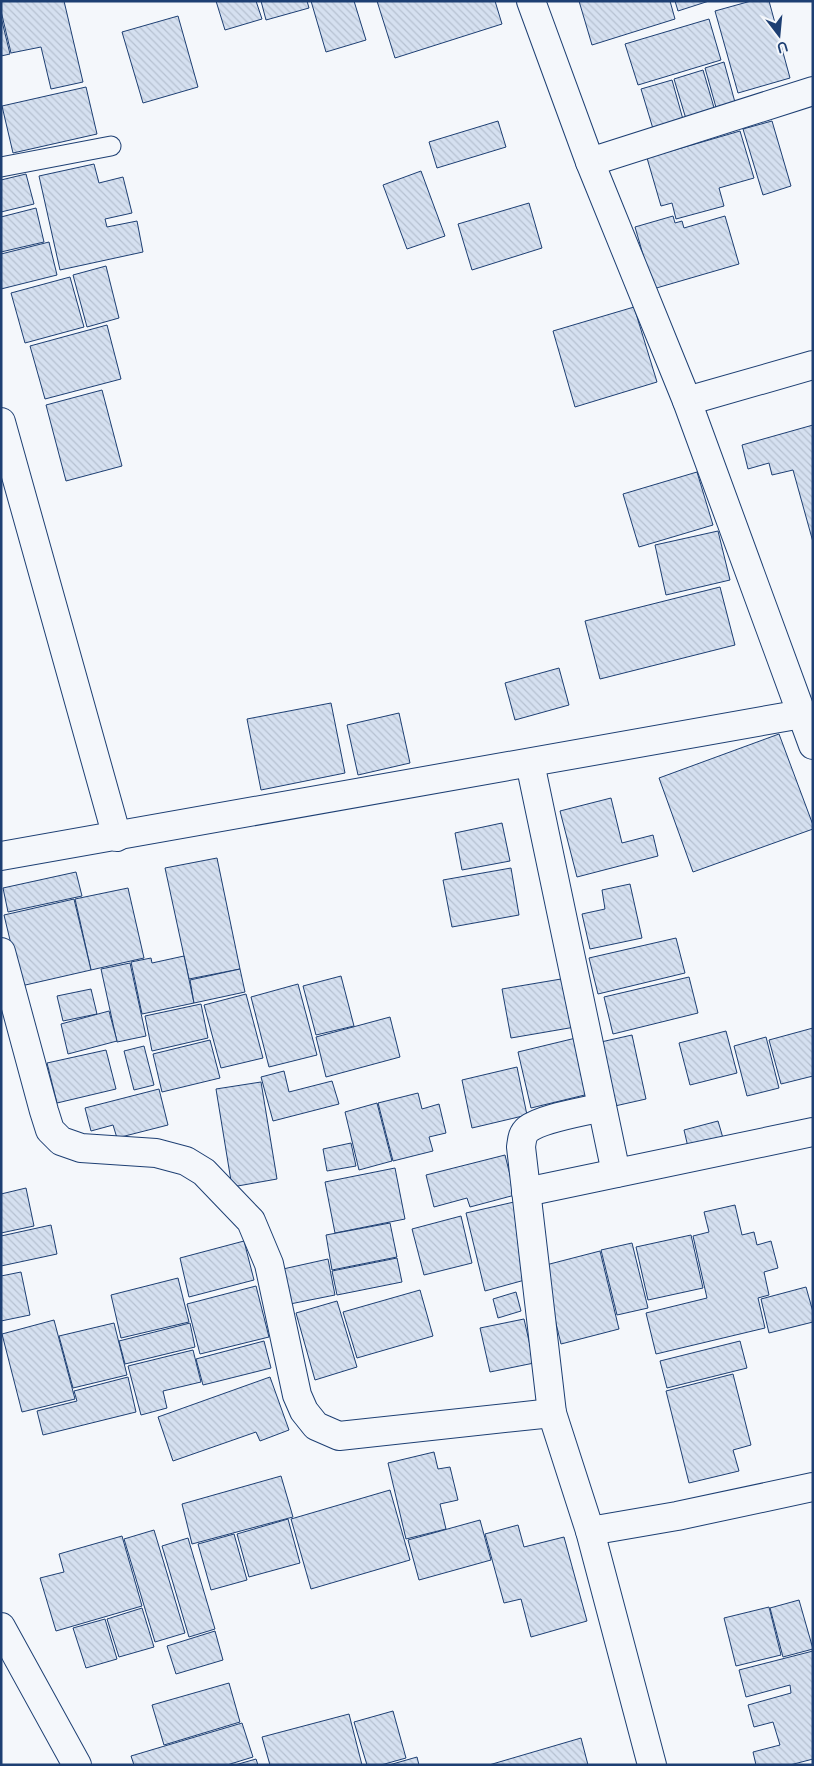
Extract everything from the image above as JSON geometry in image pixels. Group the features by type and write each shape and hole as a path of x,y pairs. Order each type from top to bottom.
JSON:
{"street":[{"path":"1,856 530,763 809,733 687,401 590,162 531,1"},
{"path":"590,162 813,91"},
{"path":"687,401 813,365"},
{"path":"1,422 117,837"},
{"path":"530,763 616,1173"},
{"path":"1,952 50,1130 61,1141 81,1148 156,1153 186,1161 204,1172 251,1221 269,1264 297,1395 304,1411 316,1426 339,1436 552,1414"},
{"path":"602,1107 537,1124 527,1130 522,1138 521,1147 552,1414 590,1531 652,1765"},
{"path":"526,1192 813,1132"},
{"path":"590,1531 677,1516 813,1487"},
{"path":"1,1628 77,1765"}],"lane":[{"path":"1,167 111,146"}],"building":[{"path":"1,1 64,1 83,82 51,89 41,47 11,53 1,11"},
{"path":"216,1 256,1 262,19 225,30"},
{"path":"261,1 307,1 309,8 266,20"},
{"path":"311,1 354,1 366,40 326,52"},
{"path":"377,1 495,1 502,24 395,58"},
{"path":"579,1 670,1 675,19 592,45"},
{"path":"675,1 709,1 678,11"},
{"path":"751,1 769,1 790,78 738,93 715,11"},
{"path":"178,16 198,87 143,103 122,32"},
{"path":"1,17 10,54 1,56"},
{"path":"709,19 721,60 638,85 625,44"},
{"path":"724,62 736,106 717,111 705,68"},
{"path":"703,70 715,111 686,119 674,79"},
{"path":"672,80 684,123 654,132 641,89"},
{"path":"86,87 97,134 13,153 2,106"},
{"path":"498,121 506,147 437,168 429,142"},
{"path":"772,121 791,186 763,195 743,129"},
{"path":"740,131 754,178 719,188 724,206 676,219 672,203 661,206 647,158"},
{"path":"94,164 99,183 123,177 132,213 105,219 107,227 137,221 143,252 60,270 39,176"},
{"path":"421,171 445,236 407,249 383,185"},
{"path":"26,174 34,204 1,212 1,180"},
{"path":"529,203 542,248 472,270 458,224"},
{"path":"36,208 44,242 1,252 1,217"},
{"path":"673,216 675,223 682,221 684,228 725,216 739,264 653,289 635,227"},
{"path":"49,242 57,275 1,289 1,254"},
{"path":"106,266 119,318 87,327 73,275"},
{"path":"70,277 84,327 25,343 11,293"},
{"path":"634,307 657,382 575,407 553,331"},
{"path":"107,325 121,379 45,399 30,346"},
{"path":"102,390 122,466 66,481 46,405"},
{"path":"813,425 813,542 793,470 772,475 769,463 748,469 742,445"},
{"path":"697,472 713,525 639,547 623,494"},
{"path":"718,531 730,580 666,595 655,545"},
{"path":"720,587 735,645 600,679 585,621"},
{"path":"559,668 569,705 515,720 505,683"},
{"path":"331,703 345,773 261,790 247,719"},
{"path":"399,713 410,763 358,775 347,725"},
{"path":"779,734 813,829 693,872 659,778"},
{"path":"611,798 622,843 653,835 658,856 577,877 560,811"},
{"path":"502,823 510,861 462,870 455,833"},
{"path":"217,858 240,969 189,979 165,868"},
{"path":"511,868 519,915 452,927 443,880"},
{"path":"76,872 82,896 8,912 3,888"},
{"path":"630,884 642,938 590,949 582,914 605,909 602,890"},
{"path":"128,888 144,958 91,970 75,899"},
{"path":"74,899 91,970 21,986 4,915"},
{"path":"676,938 685,973 598,994 589,958"},
{"path":"184,956 194,1003 142,1014 131,962 151,958 152,963"},
{"path":"130,963 146,1036 117,1042 101,969"},
{"path":"240,969 245,992 194,1003 190,980"},
{"path":"341,976 354,1026 316,1035 303,986"},
{"path":"689,977 698,1013 613,1034 604,997"},
{"path":"567,978 575,1027 511,1038 502,989"},
{"path":"298,984 317,1055 269,1067 251,997"},
{"path":"91,989 97,1014 63,1021 57,996"},
{"path":"246,994 263,1058 221,1068 204,1005"},
{"path":"201,1004 208,1038 152,1051 145,1016"},
{"path":"109,1011 117,1041 68,1054 61,1024"},
{"path":"390,1017 400,1057 326,1077 316,1037"},
{"path":"813,1028 813,1076 781,1084 769,1040"},
{"path":"726,1031 737,1073 690,1085 679,1043"},
{"path":"632,1035 646,1099 606,1108 592,1044"},
{"path":"580,1037 593,1093 531,1108 518,1052"},
{"path":"766,1037 779,1088 747,1096 734,1046"},
{"path":"210,1040 220,1078 162,1092 153,1054"},
{"path":"144,1046 154,1085 134,1090 124,1051"},
{"path":"106,1050 116,1089 57,1103 47,1063"},
{"path":"517,1067 527,1115 472,1128 462,1080"},
{"path":"284,1071 289,1092 332,1081 339,1104 273,1121 261,1077"},
{"path":"261,1082 277,1179 232,1187 216,1089"},
{"path":"159,1089 168,1125 117,1138 113,1125 91,1131 85,1108"},
{"path":"418,1093 422,1109 439,1104 446,1133 429,1137 433,1151 393,1161 378,1103"},
{"path":"377,1103 392,1161 359,1170 345,1112"},
{"path":"718,1121 723,1138 688,1147 684,1130"},
{"path":"351,1143 356,1166 327,1171 323,1149"},
{"path":"505,1155 515,1195 470,1207 467,1198 434,1207 426,1175"},
{"path":"395,1168 405,1219 335,1233 325,1182"},
{"path":"26,1188 34,1226 1,1233 1,1194"},
{"path":"514,1202 532,1278 485,1291 466,1213"},
{"path":"735,1205 742,1235 754,1232 757,1245 771,1241 778,1268 764,1272 769,1295 758,1298 765,1328 656,1354 646,1313 707,1298 693,1236 709,1232 704,1212"},
{"path":"461,1216 472,1263 424,1275 412,1229"},
{"path":"390,1223 397,1257 332,1270 326,1235"},
{"path":"51,1225 57,1254 1,1266 1,1236"},
{"path":"691,1235 703,1288 648,1300 636,1247"},
{"path":"244,1241 254,1280 189,1297 180,1258"},
{"path":"632,1243 648,1308 617,1315 601,1250"},
{"path":"600,1251 619,1329 561,1344 542,1266"},
{"path":"397,1258 402,1282 337,1295 332,1271"},
{"path":"328,1259 335,1295 290,1304 283,1269"},
{"path":"21,1272 30,1315 1,1321 1,1276"},
{"path":"178,1278 189,1322 121,1338 111,1295"},
{"path":"256,1286 269,1337 200,1354 187,1304"},
{"path":"806,1287 813,1312 813,1322 769,1333 761,1299"},
{"path":"420,1290 433,1336 357,1358 343,1312"},
{"path":"516,1292 521,1311 498,1318 493,1299"},
{"path":"337,1301 357,1367 315,1380 296,1313"},
{"path":"524,1319 534,1363 490,1372 480,1328"},
{"path":"54,1320 75,1399 22,1412 2,1334"},
{"path":"114,1323 127,1375 73,1388 59,1336"},
{"path":"190,1323 195,1347 125,1364 119,1341"},
{"path":"264,1341 271,1368 203,1385 196,1359"},
{"path":"740,1341 747,1368 667,1388 660,1361"},
{"path":"193,1350 201,1382 163,1391 167,1408 141,1415 128,1366"},
{"path":"733,1374 751,1445 733,1450 739,1471 689,1483 666,1391"},
{"path":"128,1377 136,1412 43,1435 37,1411 77,1401 74,1391"},
{"path":"270,1377 289,1430 260,1441 256,1432 173,1461 158,1417"},
{"path":"434,1452 438,1469 450,1467 458,1500 440,1504 446,1529 406,1539 388,1463"},
{"path":"281,1476 293,1517 192,1544 182,1504"},
{"path":"390,1490 410,1560 311,1589 291,1519"},
{"path":"288,1519 300,1563 249,1577 237,1534"},
{"path":"480,1520 491,1560 419,1580 408,1540"},
{"path":"518,1525 524,1547 564,1537 587,1621 531,1637 521,1599 504,1603 485,1534"},
{"path":"154,1530 185,1633 155,1642 124,1539"},
{"path":"234,1534 247,1580 211,1590 198,1544"},
{"path":"122,1536 142,1606 56,1631 40,1578 64,1572 59,1554"},
{"path":"188,1538 215,1629 189,1637 162,1546"},
{"path":"799,1600 813,1649 783,1657 770,1608"},
{"path":"769,1607 781,1655 736,1666 724,1618"},
{"path":"142,1608 154,1647 119,1657 107,1619"},
{"path":"105,1619 117,1659 86,1668 73,1628"},
{"path":"215,1631 223,1660 176,1674 167,1646"},
{"path":"813,1651 813,1759 790,1765 756,1765 753,1752 780,1745 773,1722 754,1727 748,1705 791,1693 790,1685 746,1697 739,1670"},
{"path":"229,1683 240,1722 164,1745 152,1705"},
{"path":"393,1711 406,1758 381,1765 367,1765 354,1722"},
{"path":"349,1714 362,1765 270,1765 262,1737"},
{"path":"242,1723 253,1757 227,1765 134,1765 131,1756"},
{"path":"581,1738 588,1765 489,1765"},
{"path":"417,1757 419,1765 389,1765"},
{"path":"256,1759 258,1765 235,1765"}]}
